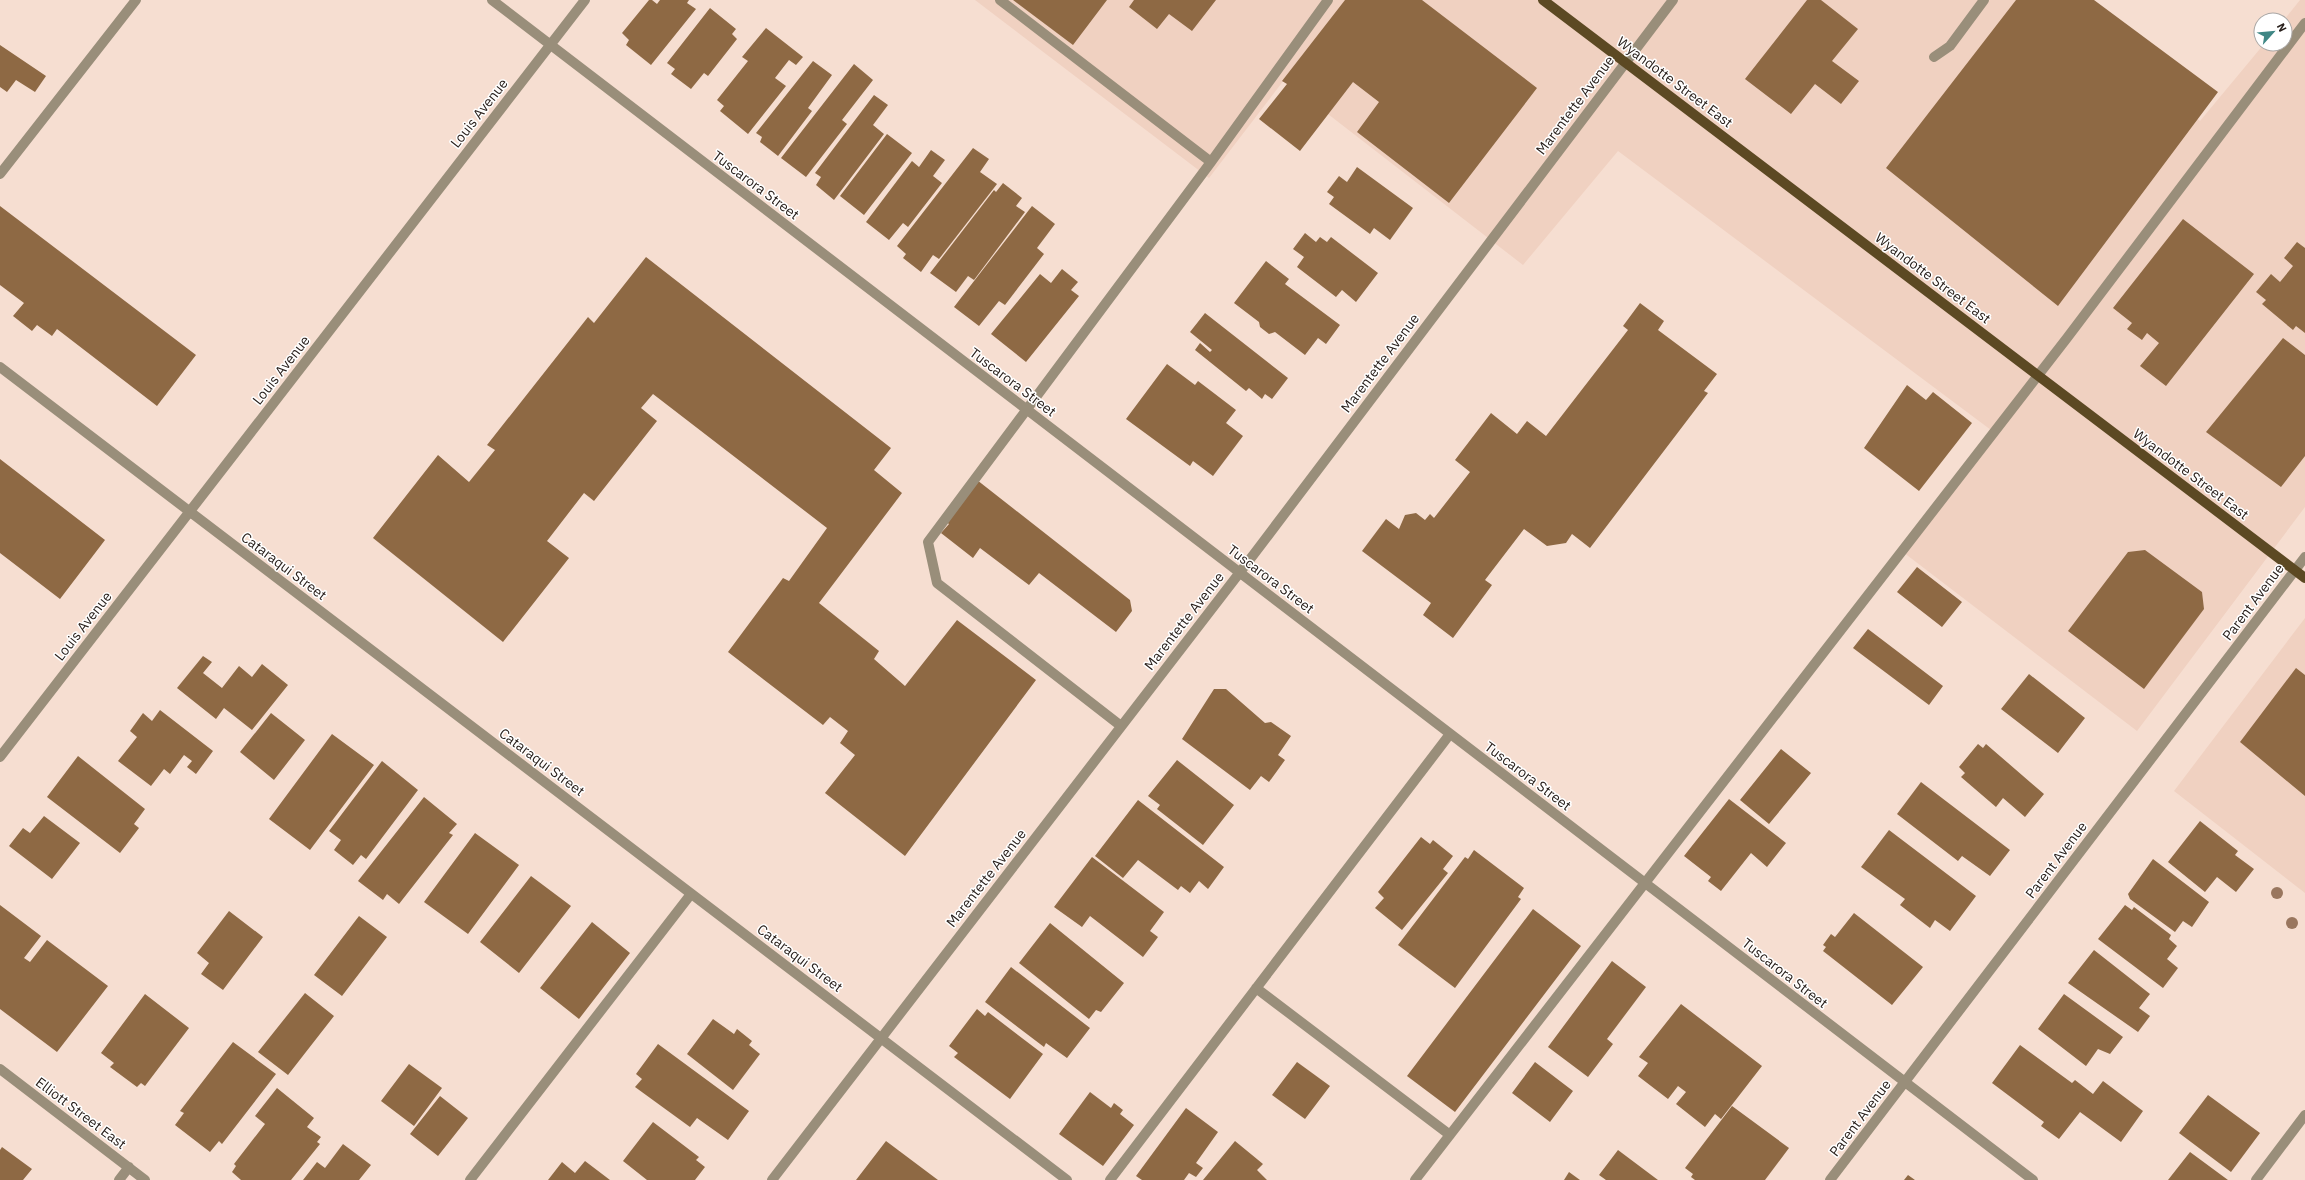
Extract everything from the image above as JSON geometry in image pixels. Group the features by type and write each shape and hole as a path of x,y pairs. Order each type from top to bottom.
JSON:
{"main road":[{"name":"Wyandotte Street East","path":"1543,0 2305,578"}],"street":[{"path":"0,174 136,0"},
{"name":"Tuscarora Street","path":"492,0 2033,1180"},
{"name":"Louis Avenue","path":"0,757 584,0"},
{"path":"1000,0 1211,162"},
{"path":"1121,726 937,583 928,542 1025,409 1211,162 1328,0"},
{"name":"Marentette Avenue","path":"772,1180 1239,572 1672,0"},
{"path":"1934,57 1950,46 1984,0"},
{"path":"1414,1180 2037,375 2305,23"},
{"name":"Cataraqui Street","path":"0,366 189,512 1067,1180"},
{"name":"Parent Avenue","path":"1830,1180 2305,557"},
{"path":"1110,1180 1450,734"},
{"path":"470,1180 691,894"},
{"path":"1256,988 1450,1135"},
{"name":"Elliott Street East","path":"0,1069 145,1180"},
{"path":"2256,1180 2305,1115"},
{"path":"119,1180 129,1167"}],"shaded area":[{"path":"975,0 2044,0 2200,121 2257,52 2293,52 2293,12 2290,12 2300,0 2305,0 2305,507 2137,731 1899,549 1991,430 1618,151 1523,265 1284,80 1209,178"},
{"path":"2305,618 2305,893 2174,791"}],"building":[{"path":"649,0 652,0 657,4 660,0 689,0 687,3 696,9 651,65 626,45 629,40 622,33"},
{"path":"1013,0 1107,0 1073,45"},
{"path":"1134,0 1216,0 1192,31 1169,14 1157,29 1129,7"},
{"path":"1345,0 1422,0 1537,88 1449,203 1357,132 1379,102 1353,82 1300,151 1259,119 1287,84 1282,81"},
{"path":"1807,0 1821,0 1858,29 1832,61 1859,81 1841,104 1815,84 1791,114 1745,79"},
{"path":"2016,0 2094,0 2218,92 2058,306 1886,168"},
{"path":"710,8 736,29 732,34 737,39 708,76 704,73 691,89 671,74 675,69 667,63"},
{"path":"766,28 803,57 796,65 789,60 775,78 786,86 748,134 720,111 724,106 717,100 748,61 742,57"},
{"path":"0,45 46,76 35,92 16,80 7,92 0,87"},
{"path":"813,61 832,75 808,108 812,111 778,156 760,142 762,137 756,133"},
{"path":"854,64 873,80 842,120 847,124 806,177 781,158"},
{"path":"874,95 888,105 873,125 884,134 834,200 816,185 821,177 815,173"},
{"path":"887,134 912,153 864,215 840,196"},
{"path":"973,148 989,159 980,172 997,184 939,259 933,255 921,272 903,258 906,254 897,246"},
{"path":"931,150 945,160 933,176 942,183 908,227 903,223 889,240 866,222 912,161 919,167"},
{"path":"1357,167 1413,208 1390,240 1374,228 1370,234 1329,204 1334,197 1327,192 1339,176 1347,182"},
{"path":"1003,183 1022,198 1016,206 1025,212 974,280 968,276 956,292 930,273 994,190 996,192"},
{"path":"0,206 196,355 157,406 57,329 52,336 37,325 32,331 13,316 24,303 0,285"},
{"path":"1032,206 1055,224 1037,248 1044,254 1005,305 999,301 979,326 954,307"},
{"path":"2183,219 2254,274 2166,386 2140,366 2159,343 2147,333 2142,340 2127,329 2132,323 2113,308"},
{"path":"1305,233 1316,242 1320,237 1327,242 1331,237 1378,273 1356,302 1342,290 1336,297 1297,267 1304,257 1293,249"},
{"path":"2297,242 2305,248 2305,333 2296,326 2293,330 2262,304 2266,300 2256,292 2271,274 2280,282 2293,266 2284,258"},
{"path":"646,257 891,448 874,470 902,493 819,603 879,651 874,659 905,686 957,620 1036,680 905,856 825,793 855,755 840,743 848,731 830,717 823,725 728,652 783,578 789,581 827,528 653,394 641,408 657,421 594,501 584,493 547,541 569,558 503,642 373,538 438,455 469,482 495,450 487,445 588,317 594,323"},
{"path":"1266,261 1289,279 1285,284 1340,325 1326,344 1318,338 1305,355 1275,332 1269,334 1260,327 1259,322 1234,303"},
{"path":"1062,269 1078,282 1071,290 1079,296 1026,362 991,334 1040,274 1051,283"},
{"path":"1640,303 1664,321 1658,330 1717,374 1704,391 1708,393 1590,548 1572,534 1566,543 1547,546 1524,529 1485,580 1492,585 1453,638 1423,615 1431,603 1362,551 1386,519 1399,529 1405,515 1416,513 1425,520 1430,514 1434,518 1470,472 1455,460 1491,413 1517,434 1527,421 1546,436 1628,330 1623,326"},
{"path":"1205,313 1288,378 1272,399 1265,394 1262,399 1249,388 1246,391 1195,350 1200,343 1210,352 1212,350 1190,332"},
{"path":"2283,338 2305,355 2305,456 2281,487 2206,432"},
{"path":"1167,364 1195,385 1198,381 1236,410 1226,423 1243,436 1213,476 1193,461 1190,466 1126,419"},
{"path":"1907,385 1926,400 1933,392 1972,423 1919,491 1864,448"},
{"path":"0,459 105,540 60,599 0,553"},
{"path":"977,480 1130,600 1132,611 1116,632 1039,573 1029,585 980,548 973,558 941,533 949,524 945,521"},
{"path":"2145,550 2202,592 2204,609 2144,689 2068,631 2128,552"},
{"path":"1917,567 1962,602 1942,627 1897,592"},
{"path":"1868,629 1943,686 1929,705 1853,648"},
{"path":"203,656 212,662 203,673 222,688 239,666 252,677 262,664 288,685 252,730 224,708 216,719 177,688"},
{"path":"2296,668 2305,675 2305,796 2240,742"},
{"path":"2029,674 2085,718 2058,753 2001,709"},
{"path":"1214,689 1226,689 1265,723 1271,722 1291,736 1278,755 1285,760 1269,782 1261,776 1250,790 1182,739"},
{"path":"160,710 213,751 196,774 187,767 192,761 184,755 170,774 164,769 151,786 118,761 137,737 130,731 143,713 152,721"},
{"path":"271,713 305,740 274,780 240,752"},
{"path":"332,734 374,765 310,850 269,819"},
{"path":"1978,744 1983,748 1986,744 2044,794 2025,817 2003,798 1996,807 1961,777 1965,773 1959,767"},
{"path":"1781,749 1811,773 1769,824 1740,800"},
{"path":"78,756 145,809 134,824 139,828 120,853 47,797"},
{"path":"1177,760 1234,805 1203,845 1157,809 1160,805 1148,796"},
{"path":"382,761 418,790 366,859 361,855 353,865 334,850 341,840 329,831"},
{"path":"1921,782 2010,850 1990,876 1962,856 1958,861 1897,814"},
{"path":"424,797 457,824 449,833 453,835 399,904 387,894 383,900 358,881"},
{"path":"1729,799 1786,843 1767,867 1751,853 1721,891 1708,881 1711,877 1684,856"},
{"path":"1138,800 1224,867 1208,889 1199,881 1190,893 1181,886 1178,890 1138,860 1123,878 1095,856"},
{"path":"44,816 80,843 52,879 9,846 23,828 30,833"},
{"path":"2200,821 2238,851 2235,855 2254,869 2236,892 2217,877 2205,892 2168,862"},
{"path":"1889,830 1976,896 1950,931 1935,920 1930,928 1900,905 1905,899 1861,867"},
{"path":"475,833 519,865 468,934 424,902"},
{"path":"1421,837 1430,844 1433,840 1453,856 1443,869 1448,873 1402,930 1375,908 1384,898 1378,892"},
{"path":"1474,850 1524,888 1518,897 1521,899 1455,988 1398,945 1465,857 1468,859"},
{"path":"1092,857 1164,912 1150,931 1158,937 1143,957 1090,916 1082,927 1054,907"},
{"path":"2153,859 2209,902 2192,927 2183,921 2175,932 2130,899 2128,894"},
{"path":"531,876 571,906 519,973 480,942"},
{"path":"0,905 41,936 24,958 30,962 47,940 108,986 57,1052 0,1009"},
{"path":"2125,905 2132,910 2134,907 2171,935 2169,939 2177,946 2167,959 2178,968 2163,988 2098,939"},
{"path":"1533,909 1581,946 1455,1112 1407,1076"},
{"path":"229,911 263,937 223,990 201,974 209,963 197,953"},
{"path":"1854,913 1923,967 1892,1005 1823,951 1826,947 1823,945 1831,934 1835,937"},
{"path":"359,916 387,937 342,996 314,975"},
{"path":"592,922 630,953 579,1019 540,988"},
{"path":"1050,923 1124,983 1101,1012 1096,1010 1089,1019 1019,963"},
{"path":"2094,950 2150,994 2139,1008 2150,1016 2138,1032 2068,983"},
{"path":"1612,961 1646,987 1607,1039 1613,1044 1588,1077 1548,1047"},
{"path":"1011,967 1090,1028 1067,1058 1046,1043 1044,1047 985,1002"},
{"path":"305,993 334,1016 288,1075 258,1052"},
{"path":"145,994 189,1028 145,1086 141,1083 137,1087 110,1067 114,1063 101,1053"},
{"path":"2064,994 2123,1037 2110,1054 2098,1049 2086,1066 2038,1029"},
{"path":"1681,1004 1762,1066 1721,1119 1715,1114 1705,1127 1676,1104 1686,1092 1678,1086 1668,1099 1638,1076 1648,1063 1639,1057"},
{"path":"977,1009 985,1016 988,1012 1043,1054 1010,1099 954,1057 958,1053 949,1046"},
{"path":"713,1019 734,1034 737,1029 752,1041 749,1045 760,1054 733,1090 687,1054"},
{"path":"233,1042 276,1074 222,1144 219,1141 210,1152 175,1125 184,1113 180,1111"},
{"path":"658,1044 749,1111 728,1140 697,1118 690,1127 635,1087 642,1079 636,1074"},
{"path":"2020,1045 2072,1083 2075,1080 2093,1094 2103,1081 2143,1111 2121,1142 2080,1112 2059,1139 2041,1126 2044,1122 1992,1083"},
{"path":"1297,1062 1330,1086 1305,1119 1272,1095"},
{"path":"1535,1062 1573,1091 1550,1122 1512,1093"},
{"path":"409,1064 442,1088 414,1126 381,1101"},
{"path":"277,1088 314,1118 307,1127 321,1137 317,1142 320,1144 291,1180 241,1180 232,1172 236,1166 234,1164 265,1124 255,1116"},
{"path":"1090,1092 1111,1108 1114,1103 1123,1110 1120,1114 1134,1125 1103,1166 1059,1134"},
{"path":"2208,1095 2260,1133 2231,1172 2179,1133"},
{"path":"440,1096 468,1118 438,1156 410,1134"},
{"path":"1732,1106 1789,1148 1765,1180 1695,1180 1691,1177 1693,1174 1685,1168"},
{"path":"1186,1108 1218,1132 1196,1163 1203,1168 1196,1177 1189,1173 1184,1180 1142,1180 1136,1176"},
{"path":"653,1122 699,1157 696,1160 705,1167 695,1180 647,1180 623,1161"},
{"path":"886,1141 938,1180 856,1180"},
{"path":"1235,1141 1263,1164 1257,1170 1267,1180 1203,1180"},
{"path":"343,1144 371,1165 359,1180 303,1180 317,1162 325,1168"},
{"path":"2,1147 32,1169 23,1180 0,1180 0,1150"},
{"path":"1618,1150 1658,1180 1606,1180 1599,1175"},
{"path":"2190,1152 2228,1180 2168,1180"},
{"path":"585,1161 610,1180 548,1180 562,1162 575,1173"},
{"path":"1569,1172 1580,1180 1564,1180"},
{"path":"1908,1175 1915,1180 1904,1180"}]}
